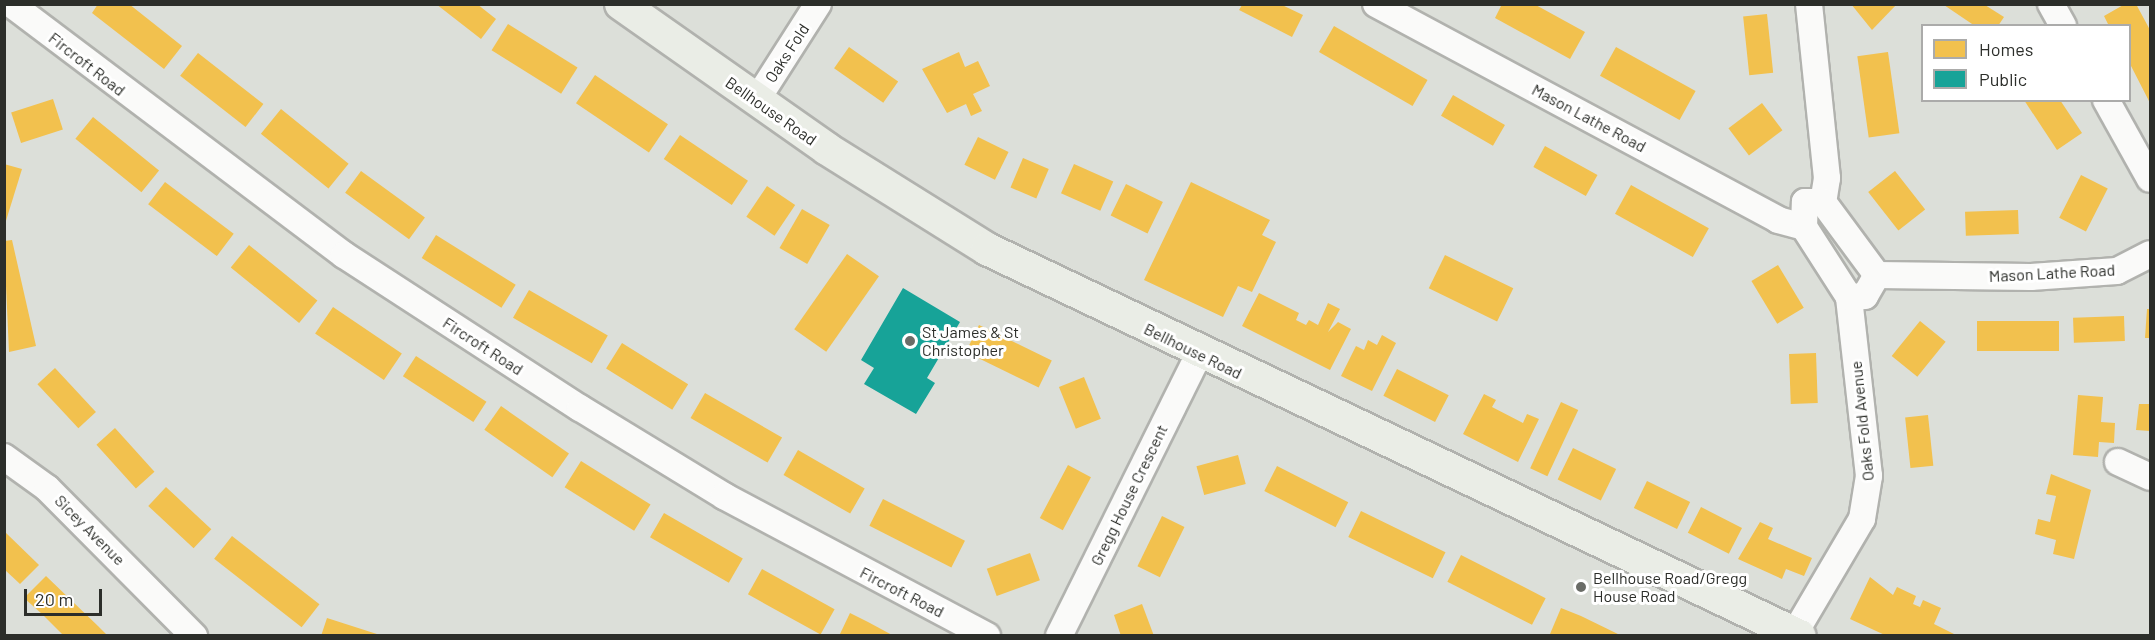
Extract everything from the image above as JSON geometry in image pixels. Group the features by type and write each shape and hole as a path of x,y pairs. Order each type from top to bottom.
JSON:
{"main road":[{"name":"Bellhouse Road","path":"621,4 756,101 987,249 1199,354 1796,635"}],"street":[{"name":"Fircroft Road","path":"11,4 344,255 529,376 724,496 987,636"},
{"name":"Oaks Fold","path":"756,101 818,4"},
{"name":"Mason Lathe Road","path":"1376,4 1778,220 1804,227"},
{"path":"1809,4 1827,178 1822,202 1877,274 1865,296 1849,297"},
{"path":"2051,4 2062,24"},
{"path":"2107,102 2151,179"},
{"path":"1804,227 1805,202 1822,202"},
{"name":"Oaks Fold Avenue","path":"1796,635 1852,540 1867,499 1849,297 1804,227"},
{"name":"Mason Lathe Road","path":"1877,274 2031,278 2117,271 2151,254"},
{"name":"Gregg House Crescent","path":"1059,636 1199,354"},
{"name":"Sicey Avenue","path":"4,457 47,488 194,636"},
{"path":"2118,462 2151,477"}],"building: Homes":[{"path":"98,4 129,4 182,46 164,69 92,13"},
{"path":"436,4 477,4 496,19 481,39"},
{"path":"1502,4 1534,4 1585,32 1570,59 1495,18"},
{"path":"1851,4 1897,4 1872,30"},
{"path":"2125,4 2136,4 2150,30 2150,103 2131,66 2131,24 2108,24 2104,16"},
{"path":"1242,5 1282,5 1303,15 1292,37 1239,10"},
{"path":"1944,5 1985,5 2004,17 1999,24 1972,24"},
{"path":"1767,14 1773,73 1749,75 1743,17"},
{"path":"508,24 578,67 561,94 492,50"},
{"path":"1334,26 1428,80 1413,106 1319,52"},
{"path":"849,47 898,81 883,103 834,68"},
{"path":"1616,47 1696,91 1680,120 1600,76"},
{"path":"959,52 965,67 978,61 990,86 973,94 982,111 971,116 966,104 947,113 922,69"},
{"path":"1888,52 1899,133 1869,138 1857,56"},
{"path":"198,53 263,104 246,127 180,76"},
{"path":"595,75 668,124 649,152 576,103"},
{"path":"1453,95 1505,125 1493,146 1441,116"},
{"path":"53,99 63,129 21,143 11,113"},
{"path":"2025,102 2061,102 2082,133 2057,150"},
{"path":"1762,103 1782,130 1749,155 1728,128"},
{"path":"281,109 349,164 328,189 261,134"},
{"path":"93,117 159,170 141,192 75,139"},
{"path":"680,135 748,181 732,205 664,159"},
{"path":"978,137 1009,152 995,180 964,165"},
{"path":"1545,146 1597,175 1586,196 1533,167"},
{"path":"1023,158 1049,169 1036,198 1010,187"},
{"path":"4,164 22,169 5,224 4,224"},
{"path":"1074,164 1113,181 1100,211 1061,193"},
{"path":"361,171 425,217 409,239 345,193"},
{"path":"1895,171 1925,210 1898,231 1868,192"},
{"path":"2081,175 2108,189 2086,231 2059,218"},
{"path":"165,182 234,234 217,256 148,204"},
{"path":"1191,182 1270,220 1262,235 1276,242 1252,292 1238,286 1223,317 1144,280"},
{"path":"1126,184 1163,202 1148,233 1111,215"},
{"path":"1631,185 1709,228 1693,257 1615,214"},
{"path":"767,186 795,205 774,236 746,217"},
{"path":"802,209 830,225 807,264 780,248"},
{"path":"2018,210 2019,234 1966,236 1965,212"},
{"path":"436,235 516,285 501,308 422,258"},
{"path":"12,240 36,346 9,352 4,241"},
{"path":"249,245 317,300 299,323 231,268"},
{"path":"847,254 879,276 826,352 794,329"},
{"path":"1445,255 1513,288 1497,322 1429,288"},
{"path":"1778,265 1804,308 1777,324 1751,281"},
{"path":"529,290 608,336 592,363 513,318"},
{"path":"1259,293 1299,313 1296,320 1306,325 1309,320 1318,325 1328,303 1340,309 1328,332 1338,322 1351,329 1330,370 1242,326"},
{"path":"333,307 402,353 384,380 315,334"},
{"path":"2147,309 2150,309 2150,338 2145,338"},
{"path":"2124,316 2125,341 2074,343 2073,318"},
{"path":"1920,321 1946,342 1917,377 1892,356"},
{"path":"1977,321 2059,321 2059,351 1977,351"},
{"path":"979,325 1052,361 1039,387 966,352"},
{"path":"1382,335 1396,343 1372,391 1341,376 1356,346 1364,350 1368,340 1377,345"},
{"path":"622,343 688,384 672,410 606,368"},
{"path":"1816,353 1818,403 1791,404 1789,354"},
{"path":"416,356 486,402 473,422 403,376"},
{"path":"55,368 96,412 78,428 37,384"},
{"path":"1397,369 1449,395 1435,422 1383,396"},
{"path":"1084,377 1101,419 1076,429 1059,387"},
{"path":"705,393 782,438 768,463 690,418"},
{"path":"1484,394 1496,400 1492,407 1523,423 1527,414 1539,419 1518,462 1463,434"},
{"path":"2078,395 2103,397 2101,422 2115,423 2114,443 2099,442 2098,457 2073,455"},
{"path":"1561,402 1578,410 1547,476 1530,468"},
{"path":"2139,404 2150,404 2150,431 2136,430"},
{"path":"501,406 569,454 552,477 484,430"},
{"path":"1928,415 1933,466 1910,468 1905,417"},
{"path":"115,428 154,472 136,489 96,445"},
{"path":"1573,448 1616,469 1601,500 1558,479"},
{"path":"798,450 865,488 850,514 784,475"},
{"path":"1238,455 1246,484 1204,495 1196,466"},
{"path":"581,461 651,504 634,531 565,487"},
{"path":"1068,465 1091,477 1063,530 1040,518"},
{"path":"1277,466 1348,502 1336,527 1264,491"},
{"path":"2051,474 2091,490 2074,559 2053,554 2056,540 2035,534 2038,519 2050,522 2056,496 2046,494"},
{"path":"1647,481 1690,502 1677,529 1634,508"},
{"path":"166,487 211,529 194,548 148,506"},
{"path":"883,499 965,541 951,567 869,526"},
{"path":"1701,507 1742,528 1729,554 1688,533"},
{"path":"1361,511 1445,552 1433,578 1348,537"},
{"path":"664,513 743,558 729,583 650,537"},
{"path":"1162,516 1184,527 1160,577 1137,566"},
{"path":"1760,522 1773,528 1768,539 1812,558 1804,576 1786,569 1782,579 1738,559"},
{"path":"4,531 39,565 20,584 4,569"},
{"path":"232,536 319,604 302,627 214,559"},
{"path":"1030,553 1040,580 997,596 987,569"},
{"path":"1461,555 1546,598 1532,625 1447,582"},
{"path":"762,569 835,609 821,635 748,594"},
{"path":"46,576 108,636 64,636 24,598"},
{"path":"1870,577 1893,595 1897,587 1916,596 1913,604 1920,607 1923,600 1941,608 1934,624 1958,636 1887,636 1850,619"},
{"path":"1142,604 1154,636 1121,636 1114,615"},
{"path":"1561,608 1581,616 1622,636 1550,634"},
{"path":"850,613 868,622 894,636 839,636"},
{"path":"327,618 380,635 380,636 321,636"}],"building: Public":[{"name":"St James & St Christopher","path":"903,288 960,322 927,378 935,383 916,414 864,384 874,368 861,360"}],"place":[{"name":"St James & St Christopher","path":"910,341"},
{"name":"Bellhouse Road/Gregg House Road","path":"1581,587"}]}
